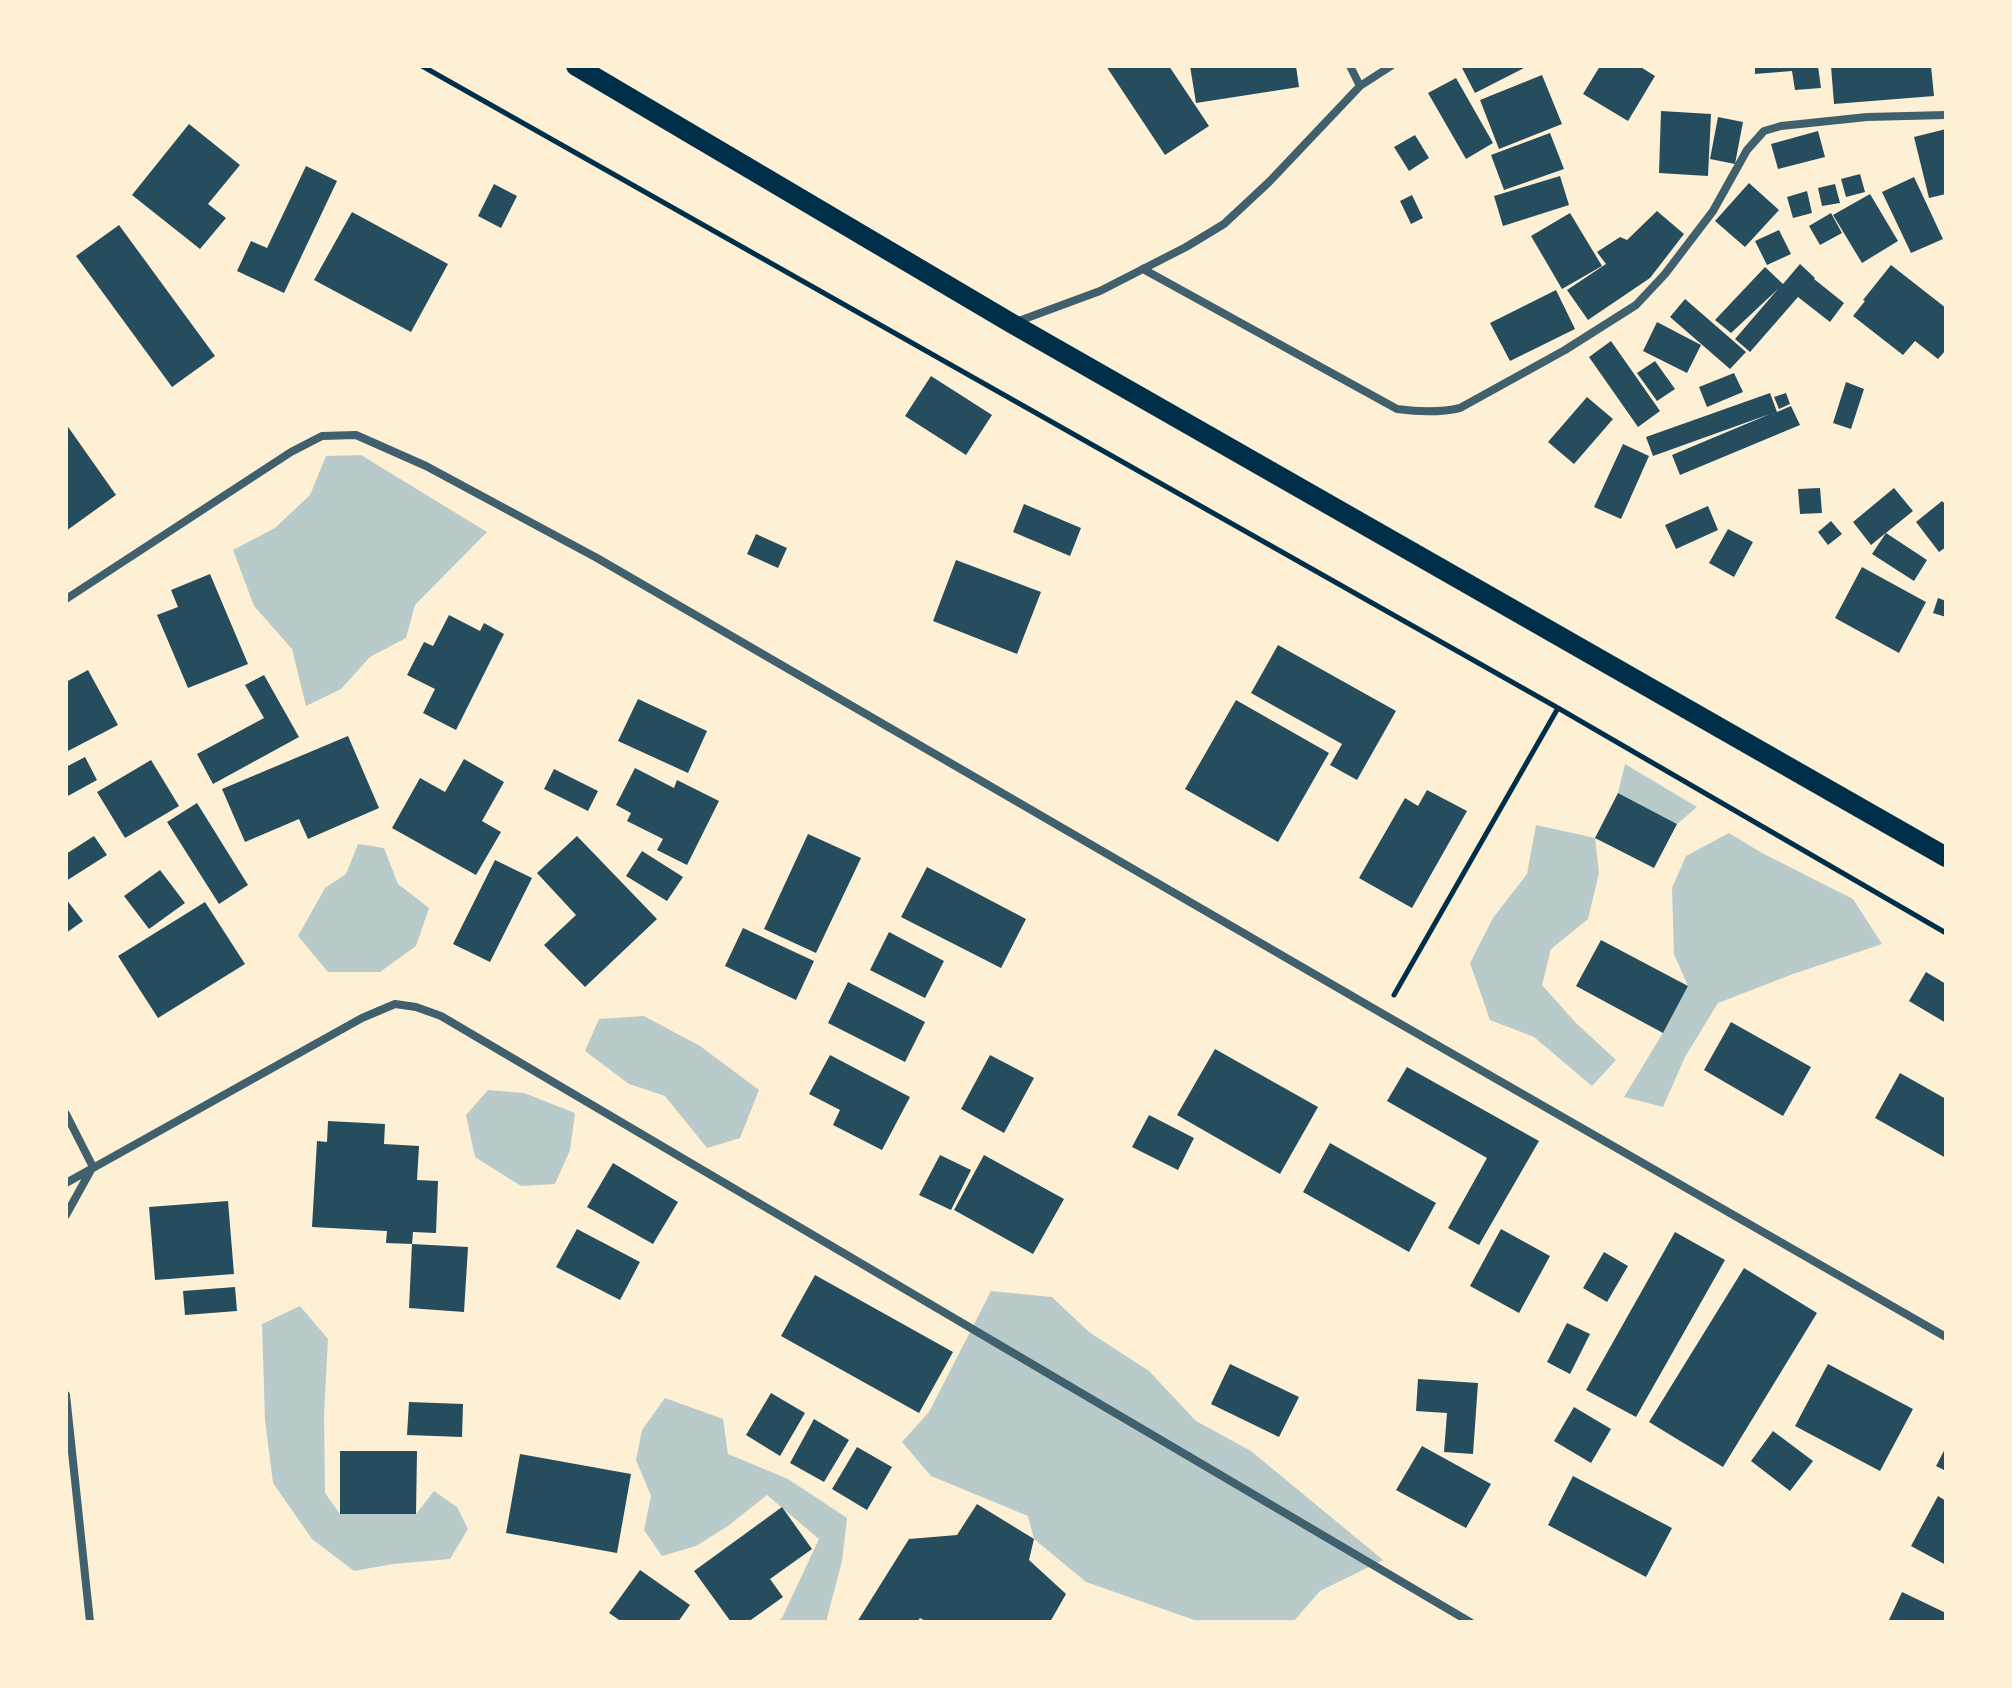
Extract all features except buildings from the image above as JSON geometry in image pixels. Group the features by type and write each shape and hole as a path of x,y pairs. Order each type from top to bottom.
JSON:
{"main road":[{"path":"576,66 1011,323 1946,857"}],"street":[{"path":"1350,66 1360,86"},
{"path":"1011,323 1100,291 1224,224 1269,182 1360,86 1391,66"},
{"path":"1143,269 1397,409 1443,412 1460,408 1499,387 1636,305 1665,274 1713,211 1747,150 1764,131 1781,126 1867,117 1946,115"},
{"path":"66,599 291,452 322,436 356,435 426,466 597,558 1946,1337"},
{"path":"66,1183 362,1018 395,1004 416,1007 441,1016 1470,1622"},
{"path":"66,1114 93,1167"},
{"path":"66,1215 93,1167"},
{"path":"66,1395 90,1622"}],"path":[{"path":"422,66 1558,708 1946,933"},
{"path":"1383,1014 1558,708"}],"shaded area":[{"path":"361,455 487,532 415,605 406,638 370,657 341,689 306,706 292,649 254,606 233,550 275,528 310,495 326,456"},
{"path":"1625,764 1697,807 1677,824 1618,793"},
{"path":"1536,825 1595,838 1599,873 1588,919 1551,949 1542,985 1576,1023 1616,1060 1592,1086 1534,1037 1490,1020 1470,963 1493,918 1527,874"},
{"path":"1729,833 1853,899 1882,944 1718,1003 1685,1057 1663,1107 1624,1097 1688,986 1674,954 1672,888 1686,856"},
{"path":"358,844 384,848 398,884 429,908 416,946 380,972 328,972 298,936 325,888 346,874"},
{"path":"644,1016 700,1046 759,1090 740,1138 707,1148 665,1096 629,1084 585,1051 599,1019"},
{"path":"488,1090 524,1093 575,1113 570,1150 555,1184 521,1186 475,1157 466,1115"},
{"path":"991,1291 1052,1297 1089,1332 1149,1371 1196,1421 1251,1451 1383,1560 1320,1591 1293,1622 1200,1622 1086,1582 1034,1539 1028,1516 931,1476 902,1442 929,1412"},
{"path":"300,1306 328,1339 324,1414 325,1493 340,1514 416,1514 434,1491 457,1507 468,1529 450,1559 354,1571 312,1539 273,1483 265,1420 262,1324"},
{"path":"665,1398 723,1419 728,1454 788,1479 847,1518 842,1561 826,1622 775,1622 782,1618 819,1539 767,1495 728,1526 696,1546 662,1556 644,1530 651,1496 636,1460 642,1430"}]}
